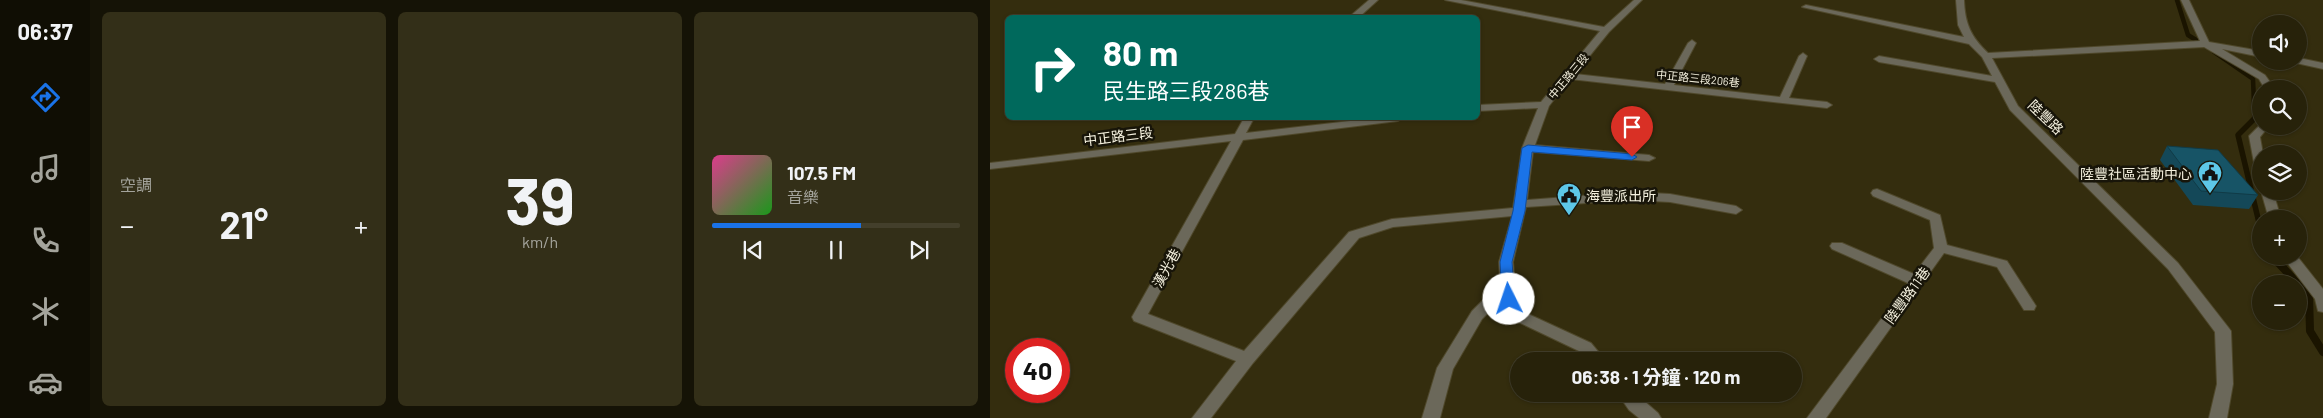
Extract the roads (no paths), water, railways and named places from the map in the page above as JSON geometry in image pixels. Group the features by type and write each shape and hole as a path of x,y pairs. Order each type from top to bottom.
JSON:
{"street":[{"path":"1356,15 1374,0"},
{"path":"1449,0 1606,30"},
{"name":"中正路三段","path":"1480,108 1544,105 1566,76 1606,30 1638,0"},
{"path":"1960,0 1960,20 1969,41 1986,56 2206,44 2252,52"},
{"path":"2185,0 2206,44 2264,80"},
{"path":"1806,7 1969,41"},
{"path":"1668,88 1692,42"},
{"path":"1783,100 1803,56"},
{"name":"陸豐路","path":"1986,56 2014,108 2173,266 2223,331 2225,384 2218,418"},
{"path":"1879,59 1998,80"},
{"path":"2307,63 2323,66"},
{"name":"中正路三段206巷","path":"1566,76 1827,105"},
{"path":"1544,105 1528,148 1519,208 1506,262 1509,299 1521,317 1585,347 1590,352"},
{"name":"漢光巷","path":"1247,359 1214,344 1139,317 1248,120"},
{"name":"中正路三段","path":"990,166 1380,120"},
{"path":"1528,148 1649,158"},
{"path":"1877,193 1936,218 1941,248 2002,264 2029,306"},
{"path":"1201,418 1247,359 1354,236 1392,223 1633,196 1670,198 1736,210"},
{"path":"1837,246 1917,281"},
{"name":"陸豐路11巷","path":"1816,418 1941,248"},
{"path":"2296,265 2322,298 2323,307"},
{"path":"1431,418 1445,368 1477,315 1492,301 1509,299"},
{"path":"1633,402 1652,418"}],"waterway":[{"path":"2177,0 2188,35 2204,45"},
{"path":"2214,52 2253,80"},
{"path":"2252,121 2238,135 2256,210"},
{"path":"2280,265 2290,275"},
{"path":"2307,293 2309,295 2310,331 2323,352"}],"place":[{"name":"陸豐社區活動中心","path":"2210,194"},
{"name":"海豐派出所","path":"1569,216"}]}
